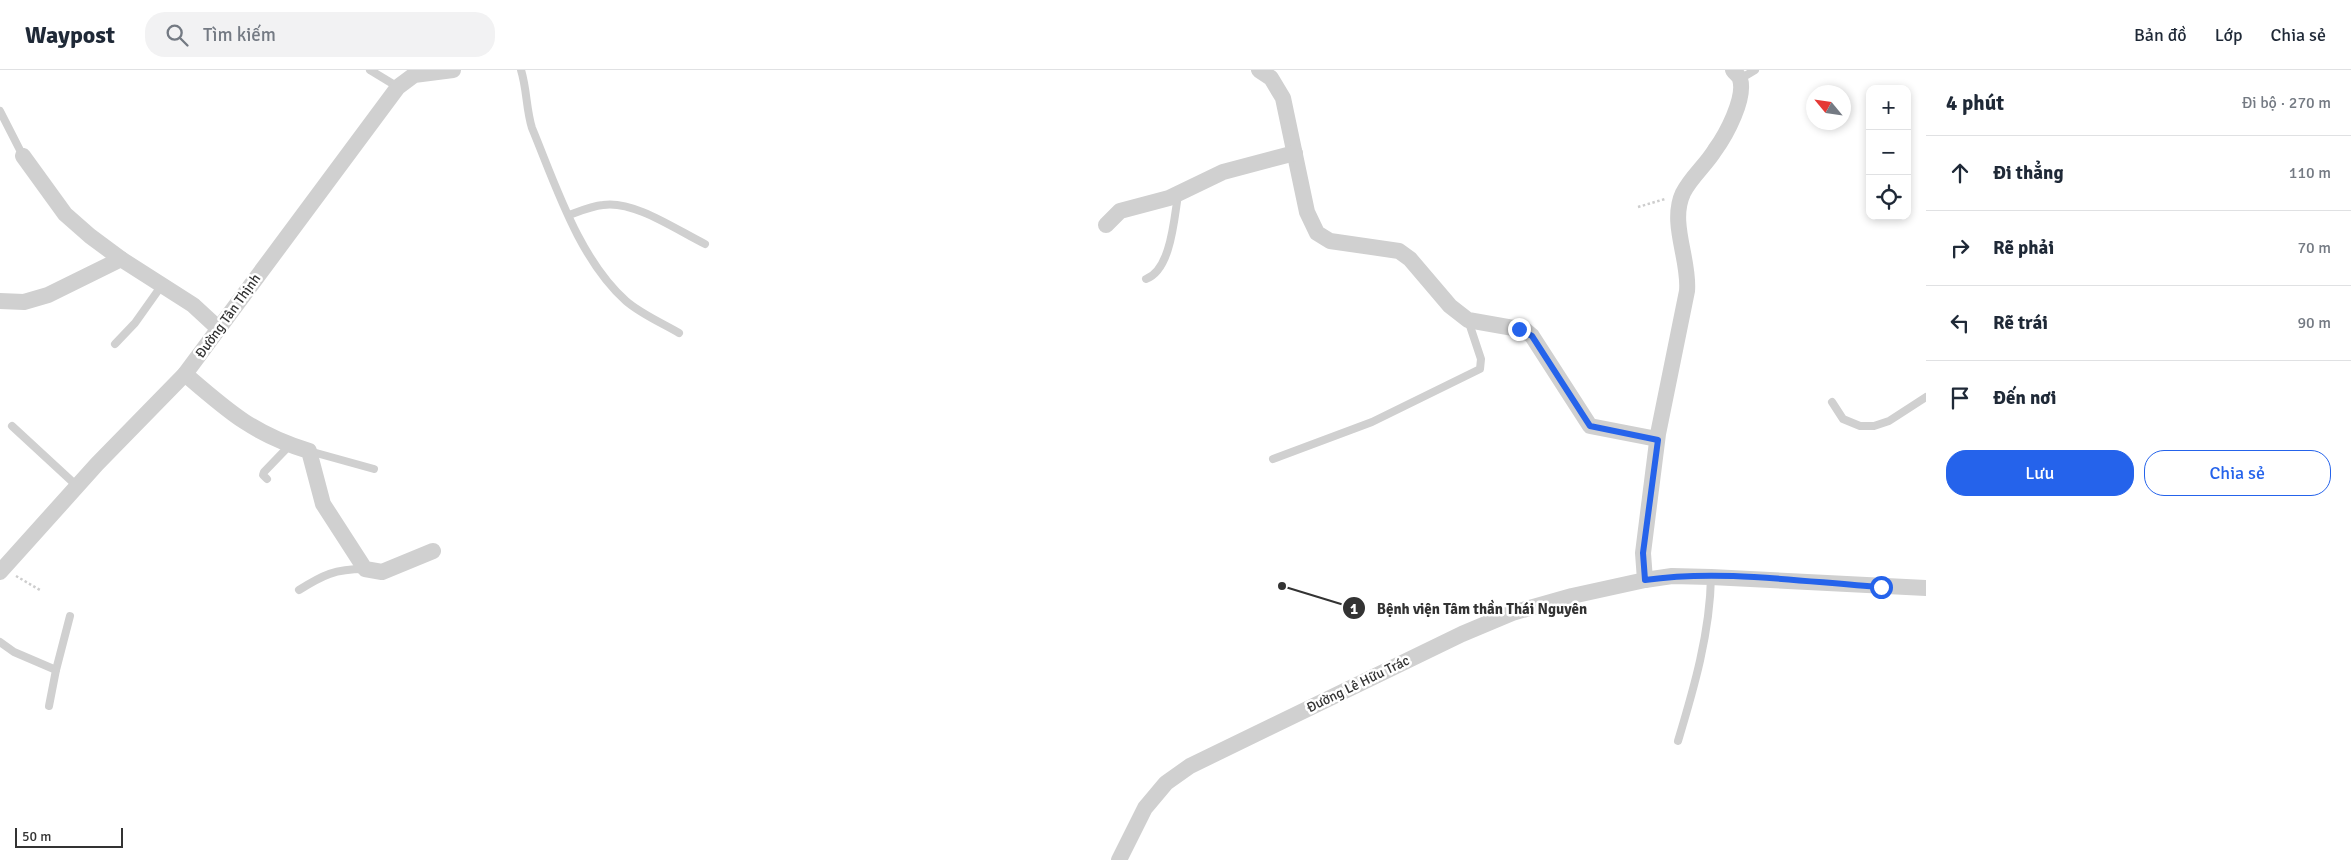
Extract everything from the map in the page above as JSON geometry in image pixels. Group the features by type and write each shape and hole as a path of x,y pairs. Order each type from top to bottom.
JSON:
{"street":[{"name":"Đường Tân Thịnh","path":"2,570 77,486 185,374 398,87 413,73 453,70"},
{"path":"1259,70 1271,78 1283,98 1307,212 1317,233 1330,241 1400,251 1410,259 1450,306 1468,320 1526,331 1532,336 1590,426 1658,440"},
{"path":"1645,580 1643,553 1658,440 1687,291 1688,277 1679,224 1679,209 1683,193 1715,151 1730,125 1740,94 1736,75"},
{"path":"1106,225 1120,211 1178,195 1223,172 1294,153"},
{"path":"23,156 65,214 120,259 162,284 192,305 218,329"},
{"path":"0,301 24,302 48,295 120,259"},
{"path":"185,374 248,425 290,445 309,451 323,504 365,569 382,572 432,551"},
{"name":"Đường Lê Hữu Trác","path":"1119,860 1145,808 1166,783 1190,766 1462,634 1504,616 1572,596 1672,576 1926,588"}],"lane":[{"path":"370,70 398,87"},
{"path":"521,70 525,82 527,112 584,248 606,281 628,303 678,333"},
{"path":"1736,75 1755,70"},
{"path":"0,110 23,156"},
{"path":"1146,280 1153,277 1162,265 1174,221 1178,195"},
{"path":"570,215 604,204 623,205 644,213 704,244"},
{"path":"115,344 135,323 162,284"},
{"path":"1273,459 1372,422 1480,369 1481,359 1468,320"},
{"path":"1832,402 1843,419 1860,426 1874,426 1889,422 1926,397"},
{"path":"12,426 77,486"},
{"path":"267,479 263,475 264,472 290,445"},
{"path":"309,451 374,469"},
{"path":"299,590 334,571 365,569"},
{"path":"1678,741 1691,695 1706,628 1711,603 1711,577"},
{"path":"50,706 56,670 70,616"},
{"path":"0,642 14,652 56,670"}],"path":[{"path":"1638,207 1683,193"},
{"path":"2,570 40,590"}],"place":[{"name":"Bệnh viện Tâm thần Thái Nguyên","path":"1282,586"}],"route":[{"path":"1519,329 1526,331 1532,336 1590,426 1658,440 1643,553 1645,580 1672,576 1711,577 1881,587"}]}
